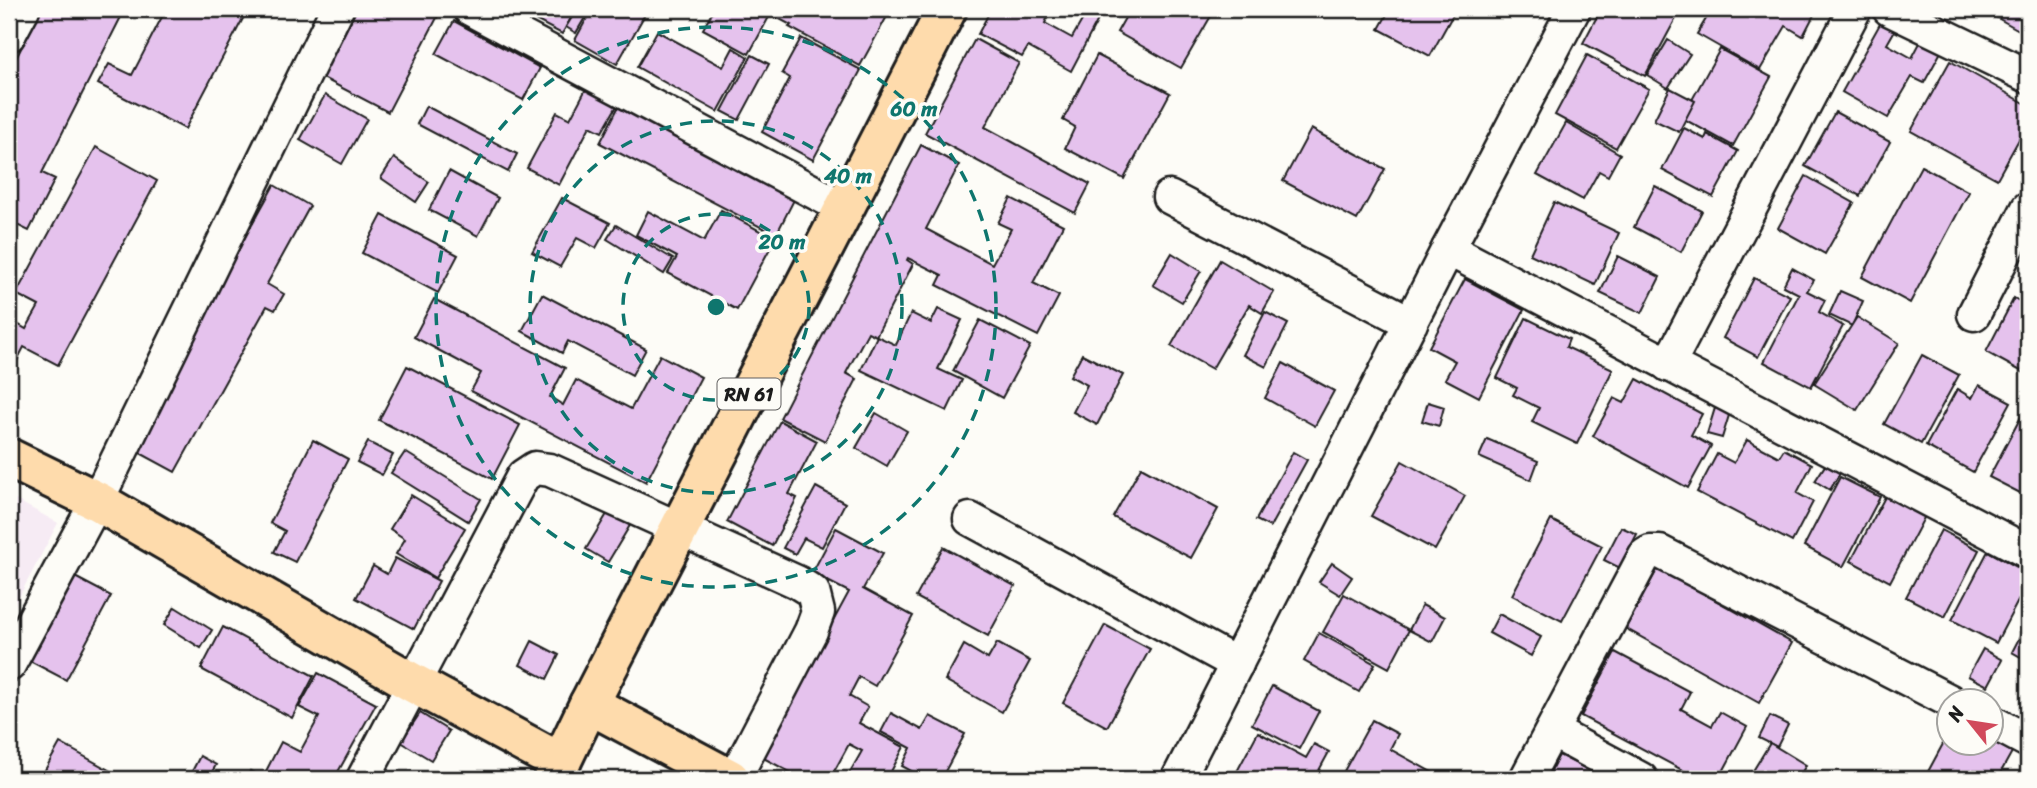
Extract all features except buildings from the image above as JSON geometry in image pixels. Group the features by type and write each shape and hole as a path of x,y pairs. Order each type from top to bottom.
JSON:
{"main road":[{"name":"RN 61","path":"557,771 947,9"},
{"path":"9,458 97,501 413,683 557,771"},
{"path":"589,704 732,779"}],"street":[{"path":"9,35 23,9"},
{"path":"9,665 97,501 337,9"},
{"path":"470,9 844,208"},
{"path":"1178,779 1448,249 1574,9"},
{"path":"1668,365 1855,9"},
{"path":"1889,9 2028,76"},
{"path":"1169,197 1411,323"},
{"path":"1973,314 2028,208"},
{"path":"1448,249 2028,552"},
{"path":"363,779 523,476 535,468 550,470 681,527 813,592 818,612 811,631 732,779"},
{"path":"970,519 1237,664"},
{"path":"1527,779 1645,555 1650,552 1660,552 1936,694"},
{"path":"2006,729 2028,741"},
{"path":"1552,731 1642,779"}],"shaded area":[{"path":"9,496 58,523 9,616"}]}
